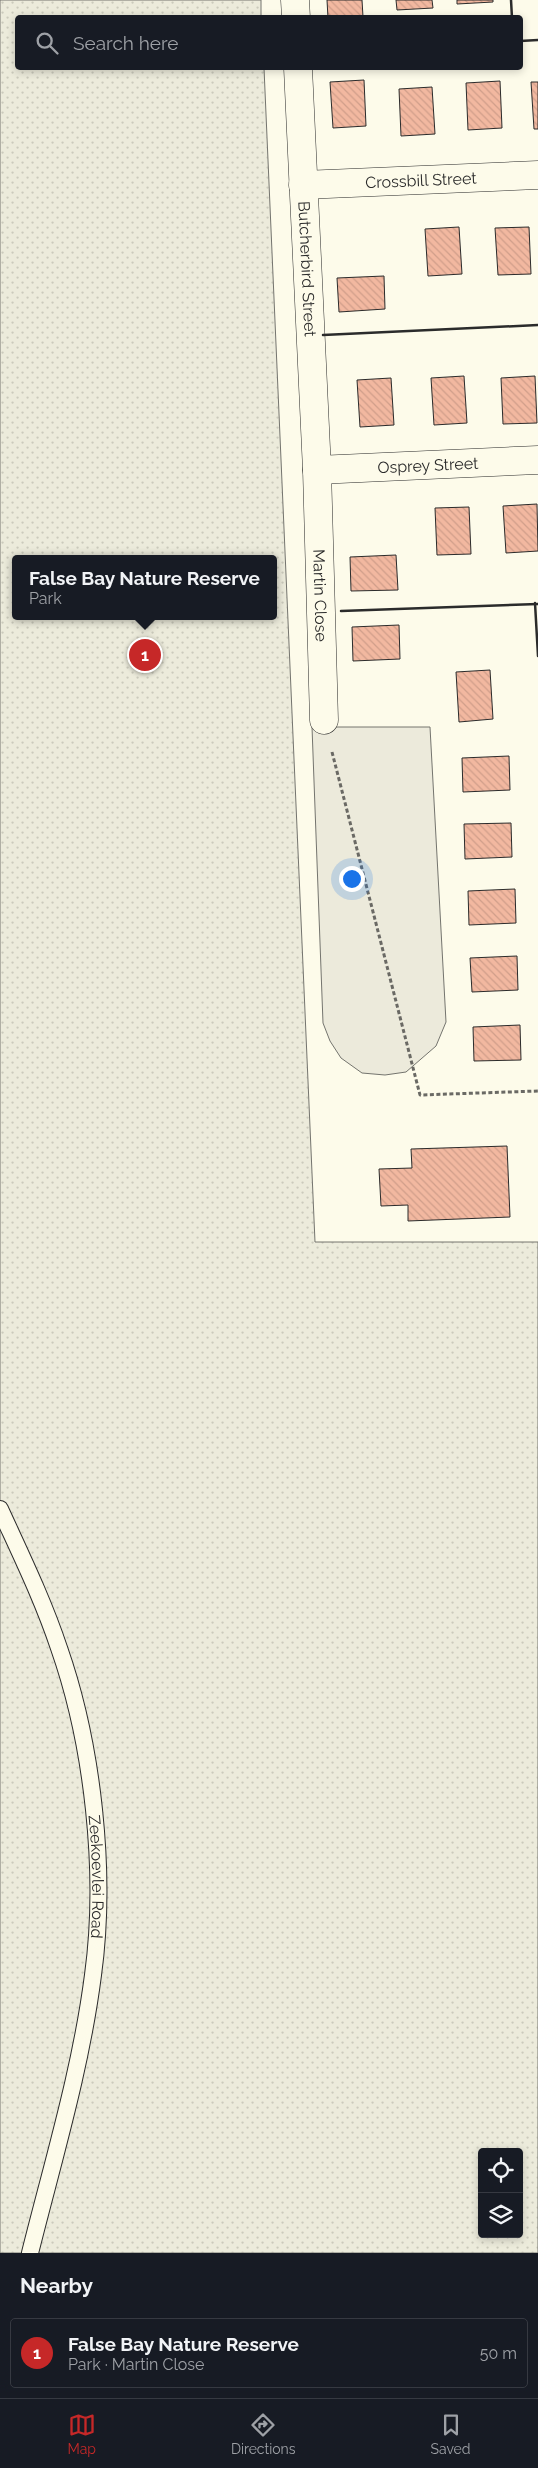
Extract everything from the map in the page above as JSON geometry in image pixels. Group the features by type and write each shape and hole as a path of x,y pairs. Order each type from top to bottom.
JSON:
{"street":[{"path":"295,0 296,15"},
{"name":"Butcherbird Street","path":"298,70 317,470"},
{"name":"Crossbill Street","path":"304,185 538,175"},
{"name":"Osprey Street","path":"317,470 538,460"},
{"name":"Martin Close","path":"317,470 324,720"}],"lane":[{"name":"Zeekoevlei Road","path":"0,1509 40,1597 60,1649 89,1770 95,1826 98,1900 94,1974 78,2062 30,2253"}],"path":[{"path":"324,720 420,1095 538,1090"}],"shaded area":[{"path":"0,0 261,0 261,15 15,15 15,70 264,70 315,1242 538,1242 538,2253 0,2253"},
{"path":"312,727 430,727 446,1022 436,1046 406,1072 385,1075 362,1073 341,1058 330,1041 323,1023"}],"building":[{"path":"327,0 362,0 363,15 328,15"},
{"path":"396,0 432,0 433,8 397,10"},
{"path":"457,0 493,0 493,2 457,4"},
{"path":"364,80 366,126 333,128 330,82"},
{"path":"500,81 502,128 468,130 466,83"},
{"path":"531,82 538,82 538,129 534,129"},
{"path":"432,87 435,134 401,136 399,89"},
{"path":"459,227 462,274 428,276 425,229"},
{"path":"529,227 531,274 498,275 495,228"},
{"path":"384,276 385,309 339,312 337,278"},
{"path":"464,376 467,423 434,425 431,378"},
{"path":"535,376 537,423 503,424 501,378"},
{"path":"391,378 394,425 360,427 357,380"},
{"path":"537,504 538,551 506,553 503,506"},
{"path":"469,507 471,554 437,555 435,508"},
{"path":"396,555 398,590 351,591 350,557"},
{"path":"399,625 400,659 353,661 352,627"},
{"path":"490,670 493,719 459,722 456,672"},
{"path":"509,756 510,790 463,792 462,758"},
{"path":"511,823 512,857 465,859 464,824"},
{"path":"515,889 516,923 469,925 468,891"},
{"path":"517,956 518,990 472,992 470,958"},
{"path":"520,1025 521,1060 474,1061 473,1027"},
{"path":"507,1146 510,1217 408,1221 408,1205 381,1206 379,1169 412,1168 411,1149"}],"wall":[{"path":"511,0 512,15"},
{"path":"523,41 538,40"},
{"path":"323,335 538,325"},
{"path":"535,603 538,656"},
{"path":"341,611 538,604"}],"place":[{"name":"False Bay Nature Reserve","path":"145,655"}]}
